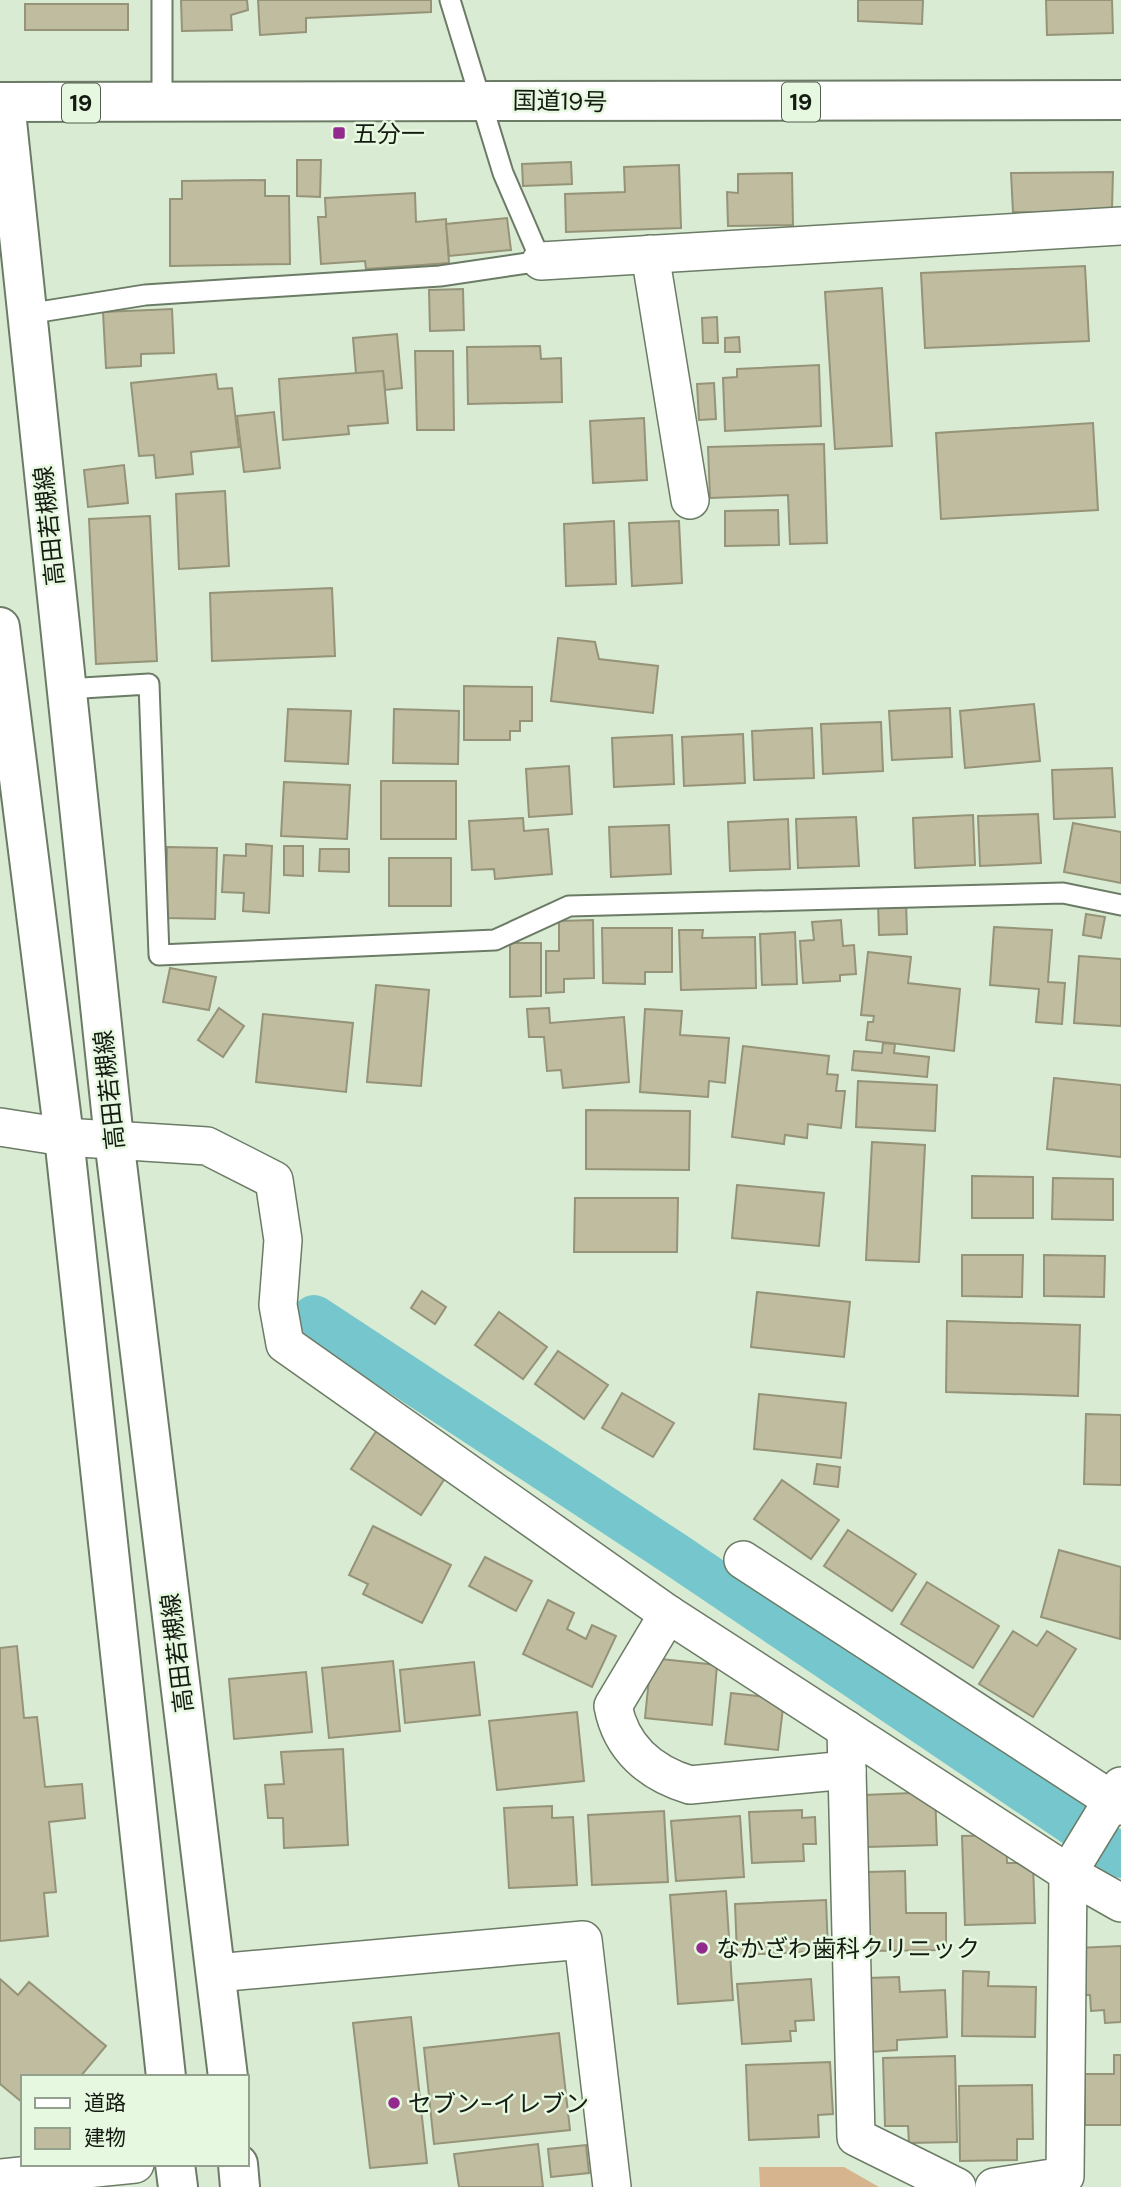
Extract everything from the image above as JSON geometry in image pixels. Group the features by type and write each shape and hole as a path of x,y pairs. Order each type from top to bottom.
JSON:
{"main road":[{"name":"国道19号","path":"2,102 480,100 700,103 1121,100"},
{"name":"高田若槻線","path":"2,102 114,1139 228,2075"},
{"name":"高田若槻線","path":"0,627 64,1137 166,2075"},
{"path":"175,2166 178,2187"},
{"path":"238,2166 240,2187"}],"street":[{"path":"541,261 1121,226"},
{"path":"650,254 691,499"},
{"path":"0,1127 64,1137 207,1146 274,1180 283,1240 278,1305 285,1344 668,1614 1068,1873 1121,1903"},
{"path":"743,1560 1118,1797 1068,1873 1065,2176 994,2187"},
{"path":"668,1614 613,1706 617,1729 640,1756 666,1778 690,1785 847,1770"},
{"path":"845,1728 856,2137 957,2187"},
{"path":"216,1973 583,1940 612,2187"},
{"path":"0,2178 116,2166"}],"lane":[{"path":"162,0 162,103"},
{"path":"27,314 145,295 440,276 541,261 503,173 450,0"},
{"path":"66,689 149,684 159,955 495,940 569,906 1063,893 1121,905"}],"shaded area":[{"path":"759,2167 844,2167 879,2187 760,2187"}],"building":[{"path":"181,0 247,0 248,10 231,15 232,30 182,31"},
{"path":"258,0 431,0 431,12 306,18 306,32 260,35"},
{"path":"858,0 923,0 922,24 858,21"},
{"path":"1046,0 1112,0 1113,33 1047,35"},
{"path":"25,4 128,4 128,30 25,30"},
{"path":"297,160 321,160 320,197 297,196"},
{"path":"571,162 572,184 523,186 522,164"},
{"path":"679,165 681,228 566,232 565,194 625,192 624,167"},
{"path":"1113,172 1112,209 1086,213 1013,212 1011,173"},
{"path":"792,173 793,225 728,226 727,192 738,193 738,174"},
{"path":"265,180 265,196 289,196 290,264 170,266 170,199 182,199 182,181"},
{"path":"415,193 416,222 446,219 449,263 366,269 365,261 321,264 318,217 326,217 325,198"},
{"path":"507,218 511,250 449,256 446,224"},
{"path":"1085,266 1089,341 925,348 921,273"},
{"path":"882,288 892,446 835,449 825,292"},
{"path":"463,289 464,330 430,331 429,290"},
{"path":"172,309 174,353 141,354 141,366 106,368 103,312"},
{"path":"717,317 718,343 703,343 702,318"},
{"path":"397,334 402,388 385,390 383,371 356,374 353,338"},
{"path":"739,337 740,352 725,352 725,338"},
{"path":"540,346 541,359 561,358 562,402 468,404 467,347"},
{"path":"415,351 453,351 454,430 417,430"},
{"path":"819,365 821,426 725,431 723,378 737,377 737,369"},
{"path":"383,371 388,423 348,426 349,434 283,440 279,379"},
{"path":"216,374 218,389 232,388 239,447 191,452 193,474 156,478 154,455 139,456 131,383"},
{"path":"714,383 716,419 699,420 697,384"},
{"path":"274,412 280,468 244,472 237,416"},
{"path":"644,418 647,480 593,483 590,421"},
{"path":"1093,423 1098,510 941,519 936,433"},
{"path":"824,444 827,543 790,544 788,495 710,498 708,447"},
{"path":"124,465 128,503 88,507 84,470"},
{"path":"225,491 229,566 179,569 176,494"},
{"path":"778,510 779,545 725,546 725,511"},
{"path":"150,516 157,661 96,664 89,519"},
{"path":"614,521 616,584 566,586 564,524"},
{"path":"679,521 682,583 632,586 629,523"},
{"path":"332,588 335,656 212,661 210,593"},
{"path":"558,638 595,642 599,659 658,666 653,713 551,701"},
{"path":"464,686 532,687 532,721 520,721 520,731 510,731 510,740 464,740"},
{"path":"1034,704 1040,761 965,768 960,711"},
{"path":"950,708 952,757 892,760 889,711"},
{"path":"288,709 351,711 348,764 285,761"},
{"path":"394,709 459,711 458,764 393,763"},
{"path":"881,722 883,771 823,774 821,724"},
{"path":"812,728 814,778 754,780 752,731"},
{"path":"743,734 745,783 684,786 682,737"},
{"path":"672,735 674,784 614,787 612,738"},
{"path":"569,766 572,814 529,817 526,769"},
{"path":"1112,768 1115,817 1054,819 1052,770"},
{"path":"381,781 456,781 456,839 381,839"},
{"path":"284,782 350,785 347,839 281,836"},
{"path":"1038,814 1041,863 980,866 978,816"},
{"path":"973,815 975,865 915,868 913,818"},
{"path":"856,817 859,866 798,868 796,819"},
{"path":"523,818 524,831 548,829 552,874 495,879 494,869 472,870 469,821"},
{"path":"788,819 790,869 730,871 728,822"},
{"path":"1073,823 1121,832 1121,883 1064,872"},
{"path":"669,825 671,874 611,877 609,827"},
{"path":"246,844 272,846 269,913 243,911 244,893 222,892 224,855 246,856"},
{"path":"284,846 303,846 303,876 284,875"},
{"path":"167,847 217,848 215,919 166,918"},
{"path":"320,849 349,849 349,872 319,871"},
{"path":"389,858 451,858 451,906 389,906"},
{"path":"906,902 907,934 879,935 878,903"},
{"path":"1086,914 1105,917 1101,938 1083,935"},
{"path":"593,920 594,978 564,979 564,992 546,993 546,951 559,951 559,921"},
{"path":"841,920 843,946 854,945 856,974 840,975 840,981 803,983 800,941 814,940 812,922"},
{"path":"994,927 1052,930 1048,982 1065,983 1062,1024 1036,1022 1039,989 990,985"},
{"path":"602,928 672,928 672,972 645,972 645,984 603,983"},
{"path":"679,930 703,930 702,938 755,937 756,988 681,990"},
{"path":"795,932 797,984 762,985 760,934"},
{"path":"510,943 541,943 541,996 510,997"},
{"path":"868,952 911,957 908,983 960,989 954,1051 866,1040 868,1022 873,1022 874,1016 861,1015"},
{"path":"1079,956 1121,959 1121,1026 1074,1023"},
{"path":"170,968 216,977 209,1010 163,1002"},
{"path":"376,985 429,990 421,1086 367,1082"},
{"path":"219,1008 244,1026 223,1057 198,1040"},
{"path":"549,1008 550,1023 624,1017 629,1082 563,1088 561,1070 547,1071 544,1037 529,1037 527,1009"},
{"path":"645,1009 682,1011 680,1035 729,1038 725,1083 709,1081 708,1097 640,1092"},
{"path":"263,1014 353,1023 346,1092 256,1082"},
{"path":"883,1043 895,1044 894,1053 929,1057 927,1077 852,1070 854,1051 882,1053"},
{"path":"743,1046 829,1056 827,1074 838,1075 836,1091 845,1091 841,1128 808,1124 807,1138 785,1135 784,1144 732,1137"},
{"path":"1054,1078 1121,1085 1121,1157 1047,1149"},
{"path":"858,1081 937,1085 935,1131 856,1127"},
{"path":"586,1110 690,1111 689,1170 586,1169"},
{"path":"872,1142 925,1145 919,1262 866,1260"},
{"path":"972,1176 1033,1177 1033,1218 972,1218"},
{"path":"1053,1178 1113,1179 1113,1220 1052,1219"},
{"path":"737,1185 824,1193 819,1246 732,1238"},
{"path":"575,1198 678,1198 677,1252 574,1252"},
{"path":"962,1255 1023,1255 1022,1297 962,1296"},
{"path":"1044,1255 1105,1256 1104,1297 1044,1296"},
{"path":"422,1291 446,1307 435,1324 411,1308"},
{"path":"757,1292 850,1302 844,1357 751,1347"},
{"path":"499,1312 547,1347 523,1379 475,1345"},
{"path":"947,1321 1080,1325 1078,1396 946,1392"},
{"path":"558,1351 608,1385 584,1419 535,1384"},
{"path":"622,1393 674,1423 653,1457 602,1428"},
{"path":"759,1394 846,1403 841,1458 754,1449"},
{"path":"1086,1414 1121,1415 1121,1485 1084,1484"},
{"path":"379,1427 449,1472 421,1515 351,1469"},
{"path":"817,1464 840,1467 838,1487 814,1484"},
{"path":"782,1480 839,1520 811,1559 754,1519"},
{"path":"373,1526 451,1565 422,1623 363,1594 368,1584 349,1575"},
{"path":"848,1530 916,1574 892,1611 824,1566"},
{"path":"1059,1550 1121,1567 1120,1639 1041,1617"},
{"path":"485,1557 532,1581 516,1611 469,1586"},
{"path":"927,1582 999,1626 973,1668 901,1624"},
{"path":"548,1600 574,1613 567,1629 586,1639 592,1625 616,1636 592,1687 523,1654"},
{"path":"1013,1631 1037,1646 1047,1631 1076,1649 1033,1717 979,1684"},
{"path":"17,1646 24,1718 37,1717 45,1787 82,1784 85,1818 49,1822 56,1892 44,1893 48,1936 0,1941 0,1648"},
{"path":"651,1658 717,1665 712,1725 645,1718"},
{"path":"393,1661 400,1731 329,1738 322,1668"},
{"path":"474,1662 480,1715 405,1723 400,1670"},
{"path":"306,1672 312,1732 234,1739 229,1679"},
{"path":"731,1693 784,1699 778,1750 725,1744"},
{"path":"577,1712 584,1781 497,1790 489,1721"},
{"path":"343,1749 348,1845 284,1848 283,1818 268,1818 265,1785 284,1784 281,1752"},
{"path":"935,1792 937,1845 867,1847 865,1795"},
{"path":"552,1806 552,1818 573,1817 577,1885 509,1888 504,1808"},
{"path":"802,1810 802,1818 815,1817 816,1844 803,1844 804,1861 752,1863 749,1812"},
{"path":"664,1811 668,1882 592,1885 588,1815"},
{"path":"740,1816 744,1877 676,1881 671,1821"},
{"path":"1006,1835 1007,1863 1033,1863 1035,1923 965,1925 962,1836"},
{"path":"905,1871 906,1913 946,1913 946,1950 868,1951 867,1872"},
{"name":"なかざわ歯科クリニック","path":"726,1891 733,2000 678,2004 670,1895"},
{"path":"826,1900 828,1951 737,1955 735,1904"},
{"path":"1121,1946 1121,2022 1105,2023 1104,2010 1091,2011 1090,1995 1079,1995 1077,1948"},
{"path":"963,1971 989,1972 988,1986 1036,1987 1035,2037 962,2036"},
{"path":"899,1977 900,1992 945,1990 947,2037 897,2040 897,2050 871,2052 867,1978"},
{"path":"0,1979 18,1995 29,1982 106,2046 82,2075 21,2075 21,2101 0,2084"},
{"path":"811,1979 814,2020 795,2021 796,2031 790,2031 791,2041 742,2044 737,1984"},
{"path":"411,2017 427,2163 370,2168 353,2023"},
{"path":"559,2033 570,2130 434,2144 424,2048"},
{"path":"1114,2055 1121,2055 1121,2125 1085,2125 1085,2074 1114,2074"},
{"path":"955,2056 957,2142 909,2143 908,2126 885,2126 883,2058"},
{"path":"830,2062 833,2114 818,2115 819,2137 749,2140 746,2065"},
{"path":"1032,2085 1033,2139 1017,2139 1017,2160 960,2161 959,2086"},
{"path":"538,2144 543,2187 459,2187 454,2154"},
{"path":"586,2145 589,2173 551,2177 548,2149"}],"waterway":[{"path":"314,1317 673,1553 1121,1856"}],"place":[{"name":"五分一","path":"339,133"},
{"name":"なかざわ歯科クリニック","path":"702,1948"},
{"name":"セブン-イレブン","path":"394,2103"}]}
